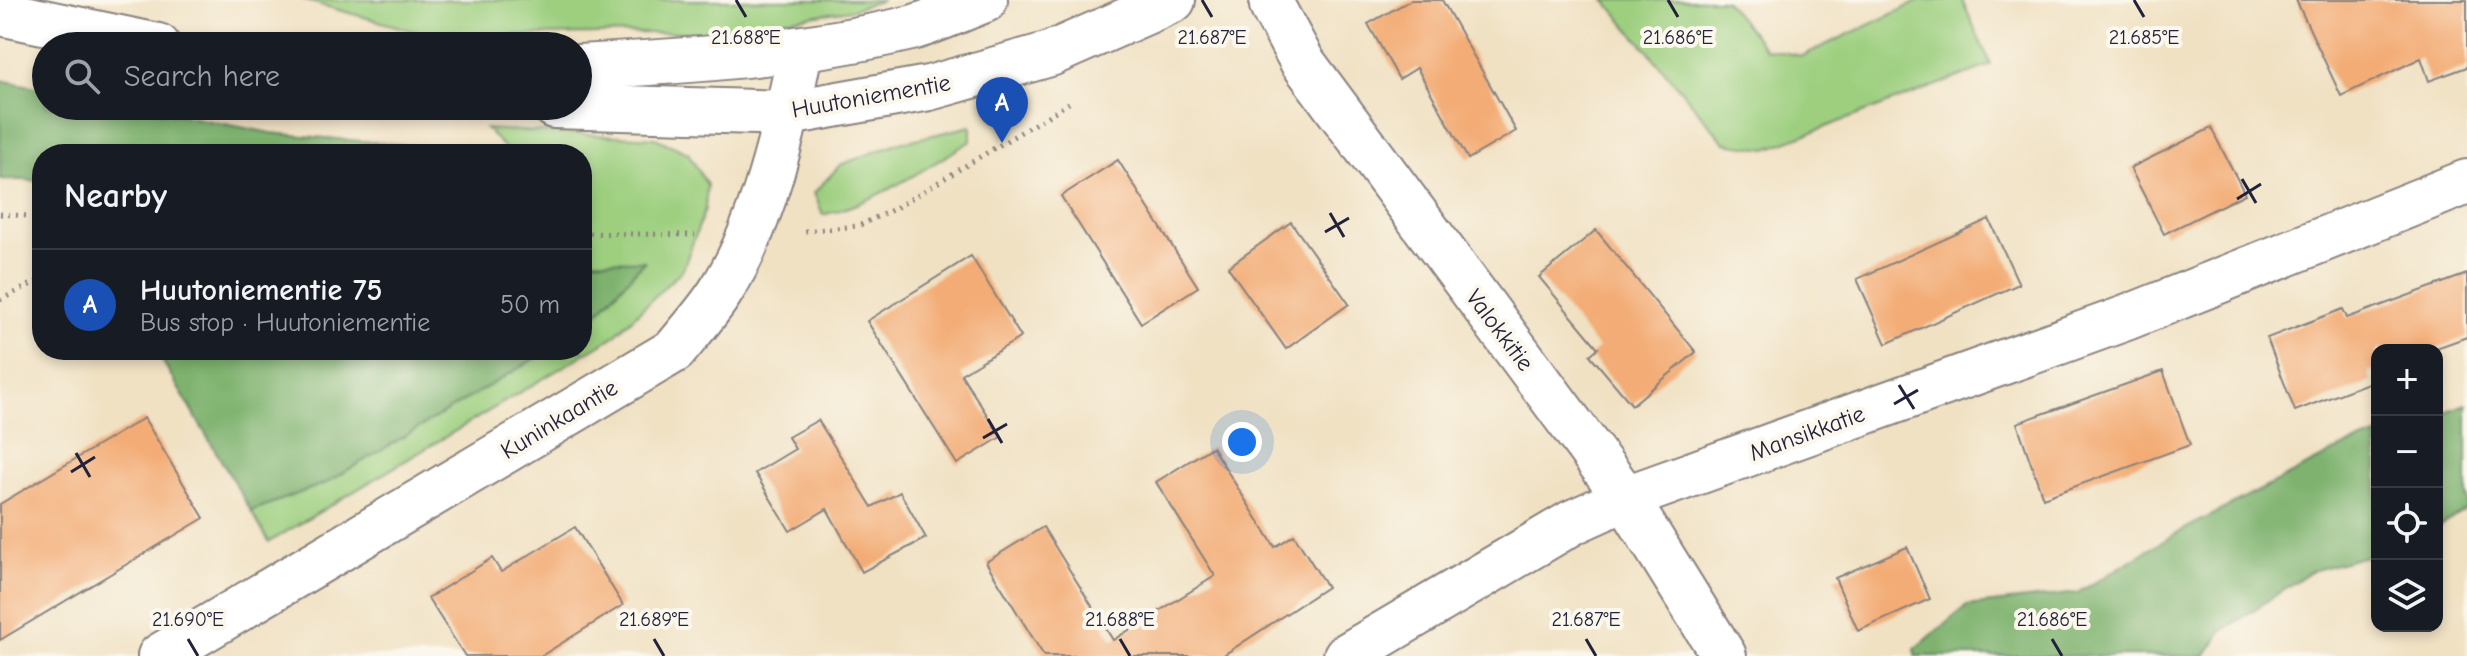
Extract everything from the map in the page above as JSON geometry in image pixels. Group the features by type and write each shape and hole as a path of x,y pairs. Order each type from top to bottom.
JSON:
{"street":[{"path":"592,66 711,60 800,50 914,27 985,0"},
{"name":"Huutoniementie","path":"592,107 788,113 929,88 1050,54 1173,0"},
{"name":"Valokkitie","path":"1272,6 1302,61 1626,498 1724,656"},
{"path":"0,13 91,32"},
{"name":"Kuninkaantie","path":"160,656 675,350 721,292 750,237 788,113 800,50"},
{"name":"Mansikkatie","path":"1346,656 1573,522 1626,498 2126,318 2467,182"}],"path":[{"path":"592,233 750,237 858,226 894,209 1071,102"},
{"path":"0,214 32,216"},
{"path":"0,300 32,284"}],"green space":[{"path":"303,0 883,0 850,10 707,32 417,32"},
{"path":"1605,0 1725,0 1765,49 1802,56 1922,0 1962,0 1991,65 1767,149 1725,143"},
{"path":"0,80 32,86 32,120 205,120 271,133 395,144 32,144 32,181 0,179"},
{"path":"971,126 971,141 882,193 823,215 814,193 840,165 895,144"},
{"path":"486,129 655,138 688,153 707,185 705,209 683,269 613,337 592,350 592,319 644,262 592,260 592,144 501,144"},
{"path":"592,260 644,261 592,319"},
{"path":"162,360 532,360 326,483 251,511"},
{"path":"532,360 574,360 269,542 251,511 326,483"},
{"path":"2467,404 2467,509 2443,524 2443,416 2443,413"},
{"path":"2371,438 2371,555 2311,571 2221,632 2205,656 1915,656 1915,649 1967,606 2077,593 2175,534 2342,448"}],"building":[{"path":"1411,0 1442,0 1516,131 1468,159 1417,68 1399,79 1368,24"},
{"path":"2296,0 2467,0 2467,67 2429,81 2421,58 2341,96"},
{"path":"2211,128 2245,194 2164,234 2130,168"},
{"path":"1118,160 1198,287 1141,323 1061,196"},
{"path":"1989,219 2019,284 1886,344 1857,279"},
{"path":"1291,222 1349,304 1286,349 1228,267"},
{"path":"1596,230 1696,352 1632,405 1590,355 1598,348 1539,277"},
{"path":"971,256 1021,337 961,374 1001,437 957,464 867,321"},
{"path":"2467,274 2467,337 2443,346 2371,344 2371,372 2368,373 2371,382 2295,411 2267,338 2343,309 2347,318"},
{"path":"2163,371 2190,445 2043,498 2017,423"},
{"path":"144,418 204,518 0,640 0,504"},
{"path":"818,420 872,507 900,492 926,538 862,572 827,509 790,531 755,473 795,449 788,437"},
{"path":"1212,447 1275,547 1294,535 1327,587 1222,656 1044,656 986,562 1043,527 1113,640 1215,576 1156,482"},
{"path":"575,527 623,605 541,656 465,656 428,598 492,558 501,572"},
{"path":"1907,547 1930,599 1858,631 1835,578"}],"place":[{"name":"Huutoniementie 75","path":"1002,143"}]}
